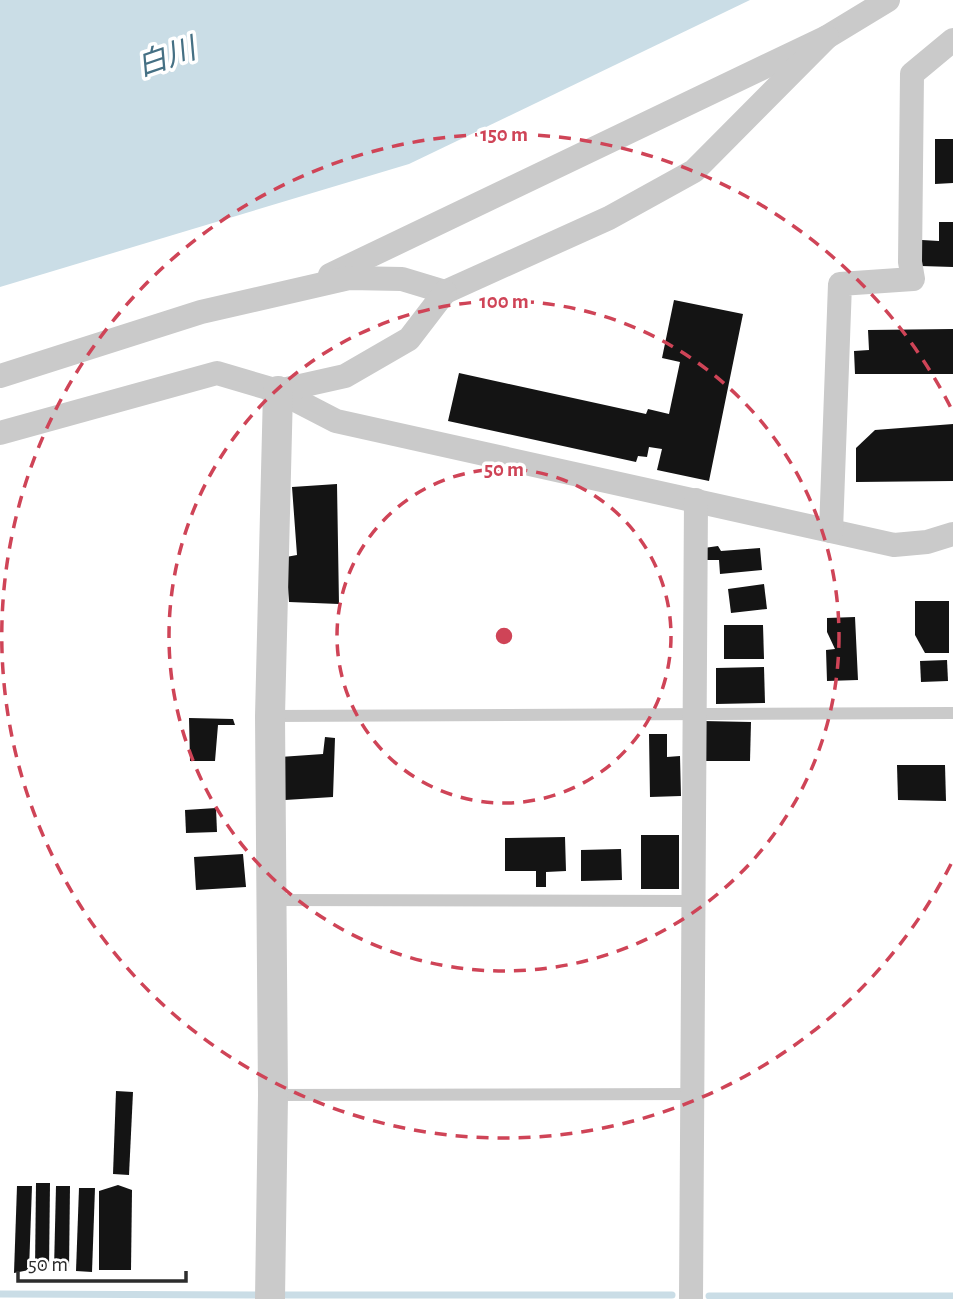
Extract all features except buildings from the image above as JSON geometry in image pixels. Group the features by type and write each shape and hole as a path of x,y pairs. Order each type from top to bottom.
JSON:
{"street":[{"path":"304,288 827,37 888,0"},
{"path":"278,391 345,376 409,339 445,292 599,222 694,171 827,37"},
{"path":"831,530 840,284 913,279 910,262 912,74 953,40"},
{"path":"0,376 201,312 349,278 402,279 445,292"},
{"path":"0,433 217,373 278,391 336,421 894,545 927,542 953,534"},
{"path":"270,1287 273,1095 270,716 278,391"},
{"path":"691,1299 696,500"}],"lane":[{"path":"270,716 695,712 953,713"},
{"path":"271,900 694,901"},
{"path":"273,1095 692,1094"}],"water":[{"name":"白川","path":"0,0 750,0 409,164 0,287"}],"waterway":[{"path":"0,1294 262,1295"},
{"path":"277,1295 672,1295"},
{"path":"709,1296 953,1296"}]}
